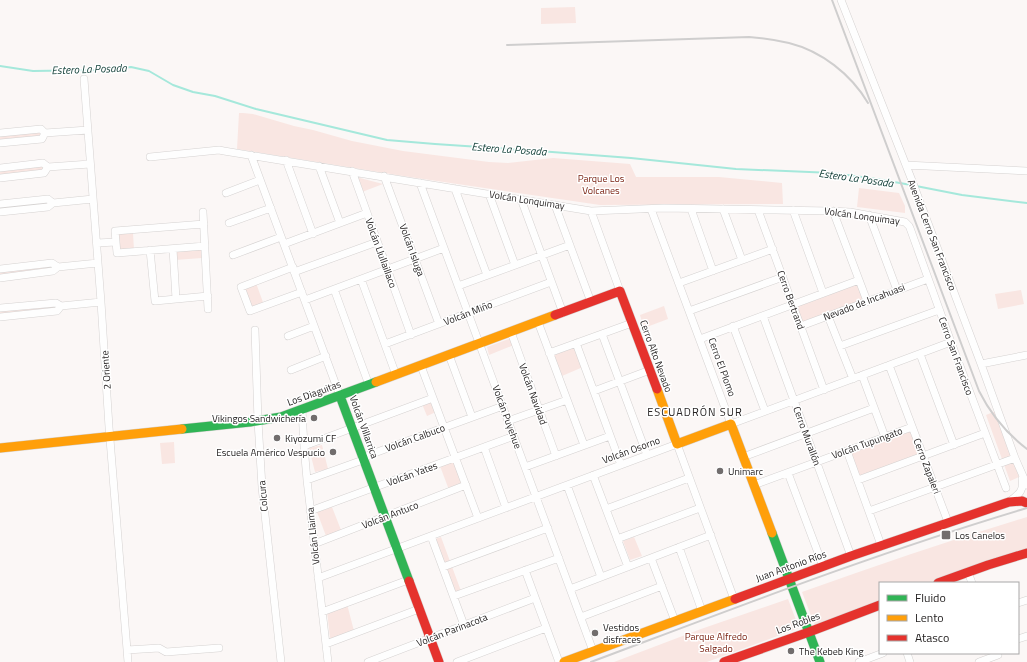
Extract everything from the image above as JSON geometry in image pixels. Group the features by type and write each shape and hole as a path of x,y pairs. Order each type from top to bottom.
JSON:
{"street":[{"name":"Avenida Cerro San Francisco","path":"841,0 911,178 1020,471"},
{"name":"2 Oriente","path":"84,79 128,662"},
{"path":"0,133 41,129 45,133 88,130"},
{"path":"0,143 42,139 45,133"},
{"name":"Volcán Lonquimay","path":"150,157 219,150 591,211 652,209 833,211 869,215 901,221 907,224"},
{"name":"Volcán Villarrica","path":"251,155 439,662"},
{"path":"286,160 313,234"},
{"path":"0,168 43,163 48,167 90,164"},
{"path":"906,165 1027,171"},
{"path":"319,166 340,223"},
{"path":"0,178 44,173 48,167"},
{"name":"Volcán Llullaillaco","path":"352,171 411,335"},
{"name":"Volcán Isluga","path":"384,176 439,324"},
{"path":"226,193 260,180"},
{"name":"Volcán Puyehue","path":"420,182 593,651"},
{"path":"455,188 487,275"},
{"path":"489,194 515,265"},
{"path":"0,204 48,199 53,203"},
{"path":"0,212 48,207 53,203 93,199"},
{"path":"521,199 563,313"},
{"path":"555,205 591,302"},
{"path":"229,223 271,208"},
{"name":"Cerro El Plomo","path":"652,209 820,662"},
{"path":"691,209 713,271"},
{"path":"723,209 742,260"},
{"name":"Cerro Bertrand","path":"758,210 824,390"},
{"path":"793,210 823,293"},
{"name":"Cerro Alto Nevado","path":"591,211 734,599"},
{"path":"833,211 867,302"},
{"path":"203,212 208,310"},
{"path":"233,255 313,234 367,213"},
{"path":"869,215 897,290"},
{"path":"204,224 116,231 116,242 117,253 205,246"},
{"name":"Cerro San Francisco","path":"907,224 910,228 1006,488"},
{"path":"97,243 116,242"},
{"path":"302,292 250,311 241,287 378,242"},
{"path":"458,286 570,245"},
{"path":"305,300 444,248"},
{"path":"173,249 176,299"},
{"path":"679,283 773,249"},
{"path":"150,250 155,301 208,296"},
{"path":"0,269 52,262 58,267"},
{"path":"0,278 53,271 58,267 98,263"},
{"path":"689,312 783,277"},
{"path":"361,279 396,375"},
{"name":"Nevado de Incahuasi","path":"801,326 928,279"},
{"path":"700,339 859,280"},
{"name":"Volcán Miño","path":"385,344 551,282"},
{"path":"334,289 369,385"},
{"name":"Los Diaguitas","path":"0,448 258,421 280,417 620,291"},
{"path":"0,308 56,303 61,306 101,302"},
{"path":"0,316 57,311 61,306"},
{"path":"840,346 939,310"},
{"name":"Cerro Murallón","path":"763,316 851,556"},
{"path":"828,316 853,379"},
{"path":"538,322 584,445"},
{"path":"549,353 632,323"},
{"path":"288,336 314,326"},
{"path":"733,326 765,411"},
{"name":"Colcura","path":"255,330 262,487 281,662"},
{"name":"Volcán Navidad","path":"511,332 556,456"},
{"path":"602,334 647,455"},
{"name":"Volcán Osorno","path":"318,578 951,342"},
{"path":"576,343 621,465"},
{"path":"920,354 954,445"},
{"path":"449,355 472,417"},
{"path":"981,364 1027,355"},
{"path":"291,370 326,356"},
{"name":"Cerro Zapaleri","path":"889,365 948,522"},
{"path":"421,366 478,518"},
{"path":"594,391 650,370"},
{"path":"862,375 885,437"},
{"path":"304,446 433,398"},
{"path":"508,421 566,400"},
{"name":"Volcán Calbuco","path":"307,480 360,461 369,455 503,406"},
{"path":"743,457 874,408"},
{"name":"Volcán Llaima","path":"302,410 310,512 328,662"},
{"name":"Volcán Tupungato","path":"754,485 912,427"},
{"path":"858,480 985,433"},
{"name":"Volcán Yates","path":"310,512 514,436"},
{"path":"525,467 610,436"},
{"path":"484,447 506,508"},
{"path":"847,451 881,545"},
{"path":"869,511 1015,458"},
{"path":"1020,471 1027,485"},
{"path":"1009,502 1018,495 1022,489 1023,485 1020,471"},
{"path":"788,473 823,566"},
{"path":"593,475 628,567"},
{"path":"606,509 689,478"},
{"name":"Volcán Antuco","path":"314,544 466,485"},
{"path":"567,485 600,577"},
{"name":"Juan Antonio Ríos","path":"564,662 881,545 1009,502 1017,500 1027,503"},
{"path":"617,539 700,508"},
{"path":"443,567 548,528"},
{"path":"431,536 464,625"},
{"path":"570,589 711,536"},
{"path":"679,547 702,611"},
{"path":"941,582 1027,553"},
{"path":"454,596 559,558"},
{"path":"652,558 675,621"},
{"path":"525,570 559,662"},
{"path":"968,572 972,582"},
{"path":"322,612 408,580"},
{"path":"581,617 662,586"},
{"name":"Volcán Parinacota","path":"368,662 535,598"},
{"name":"Los Robles","path":"727,661 879,605"},
{"path":"326,644 420,609"},
{"path":"458,662 546,628"},
{"path":"127,650 159,648 166,652 219,648"},
{"path":"859,662 880,654"},
{"path":"979,662 999,657"}],"green space":[{"path":"575,7 576,23 541,24 541,8"},
{"name":"Parque Los Volcanes","path":"239,113 253,114 352,141 403,151 489,162 508,163 553,158 630,164 636,177 719,177 782,183 783,204 600,205 403,176 237,149"},
{"path":"41,129 42,139 0,143 0,133"},
{"path":"43,163 44,173 0,178 0,168"},
{"path":"356,177 383,184 362,192"},
{"path":"859,188 899,193 905,206 905,213 857,207"},
{"path":"133,233 134,250 120,251 118,234"},
{"path":"202,249 202,258 175,260 175,251"},
{"path":"52,263 53,271 0,278 0,269"},
{"path":"256,283 264,305 252,309 243,288"},
{"path":"855,284 858,286 862,298 861,301 804,323 801,321 796,307 797,305"},
{"path":"1021,290 1024,304 998,309 995,294"},
{"path":"56,303 57,311 0,317 0,308"},
{"path":"664,306 668,319 644,328 640,315"},
{"path":"511,338 514,345 489,355 487,347"},
{"path":"572,347 577,349 583,367 562,376 554,356 556,353"},
{"path":"432,401 436,412 427,416 422,404"},
{"path":"996,411 1019,477 1010,481 986,415"},
{"path":"912,431 920,452 918,455 862,477 858,475 851,456 853,451"},
{"path":"174,442 175,463 162,464 160,443"},
{"path":"322,445 328,469 315,472 309,448"},
{"path":"453,461 463,483 449,490 440,466"},
{"path":"332,507 341,530 326,536 317,512"},
{"path":"1027,517 1027,549 934,582 879,582 879,601 815,626 802,592"},
{"path":"441,537 461,591 455,593 435,539"},
{"path":"634,537 642,556 630,560 623,541"},
{"name":"Parque Alfredo Salgado","path":"788,599 799,628 707,662 614,662 701,629"},
{"path":"347,604 354,631 333,640 330,638 327,611"}],"waterway":[{"name":"Estero La Posada","path":"0,66 33,71 100,70 131,67 149,71 173,85 193,92 215,96 256,109 387,140 631,158 736,169 833,173 911,185"},
{"name":"Estero La Posada","path":"916,186 962,195 1027,203"}],"railway":[{"path":"832,0 979,391 1000,423 1012,437 1027,449"},
{"path":"507,45 749,37 774,40 801,47 824,58 844,73 861,92 868,103"},
{"path":"591,662 862,562 1027,508"}],"traffic: fast":[{"path":"182,429 250,422 281,417 376,382"},
{"path":"340,396 409,581"},
{"path":"772,533 820,662"}],"traffic: slow":[{"path":"376,382 555,315"},
{"path":"657,389 677,444 731,424 772,533"},
{"path":"0,448 182,429"},
{"path":"564,662 735,599"}],"traffic: jam":[{"path":"555,315 620,291 657,389"},
{"path":"735,599 851,556 1009,502 1022,501 1027,503"},
{"path":"941,582 1027,553"},
{"path":"409,581 439,662"},
{"path":"724,662 879,605"}],"place":[{"name":"Vikingos Sandwichería","path":"314,418"},
{"name":"Kiyozumi CF","path":"277,438"},
{"name":"Escuela Américo Vespucio","path":"333,452"},
{"name":"Unimarc","path":"720,471"},
{"name":"Los Canelos","path":"946,535"},
{"name":"Vestidos disfraces","path":"595,633"},
{"name":"The Kebeb King","path":"791,651"}],"district":[{"name":"ESCUADRÓN SUR","path":"695,412"}]}
